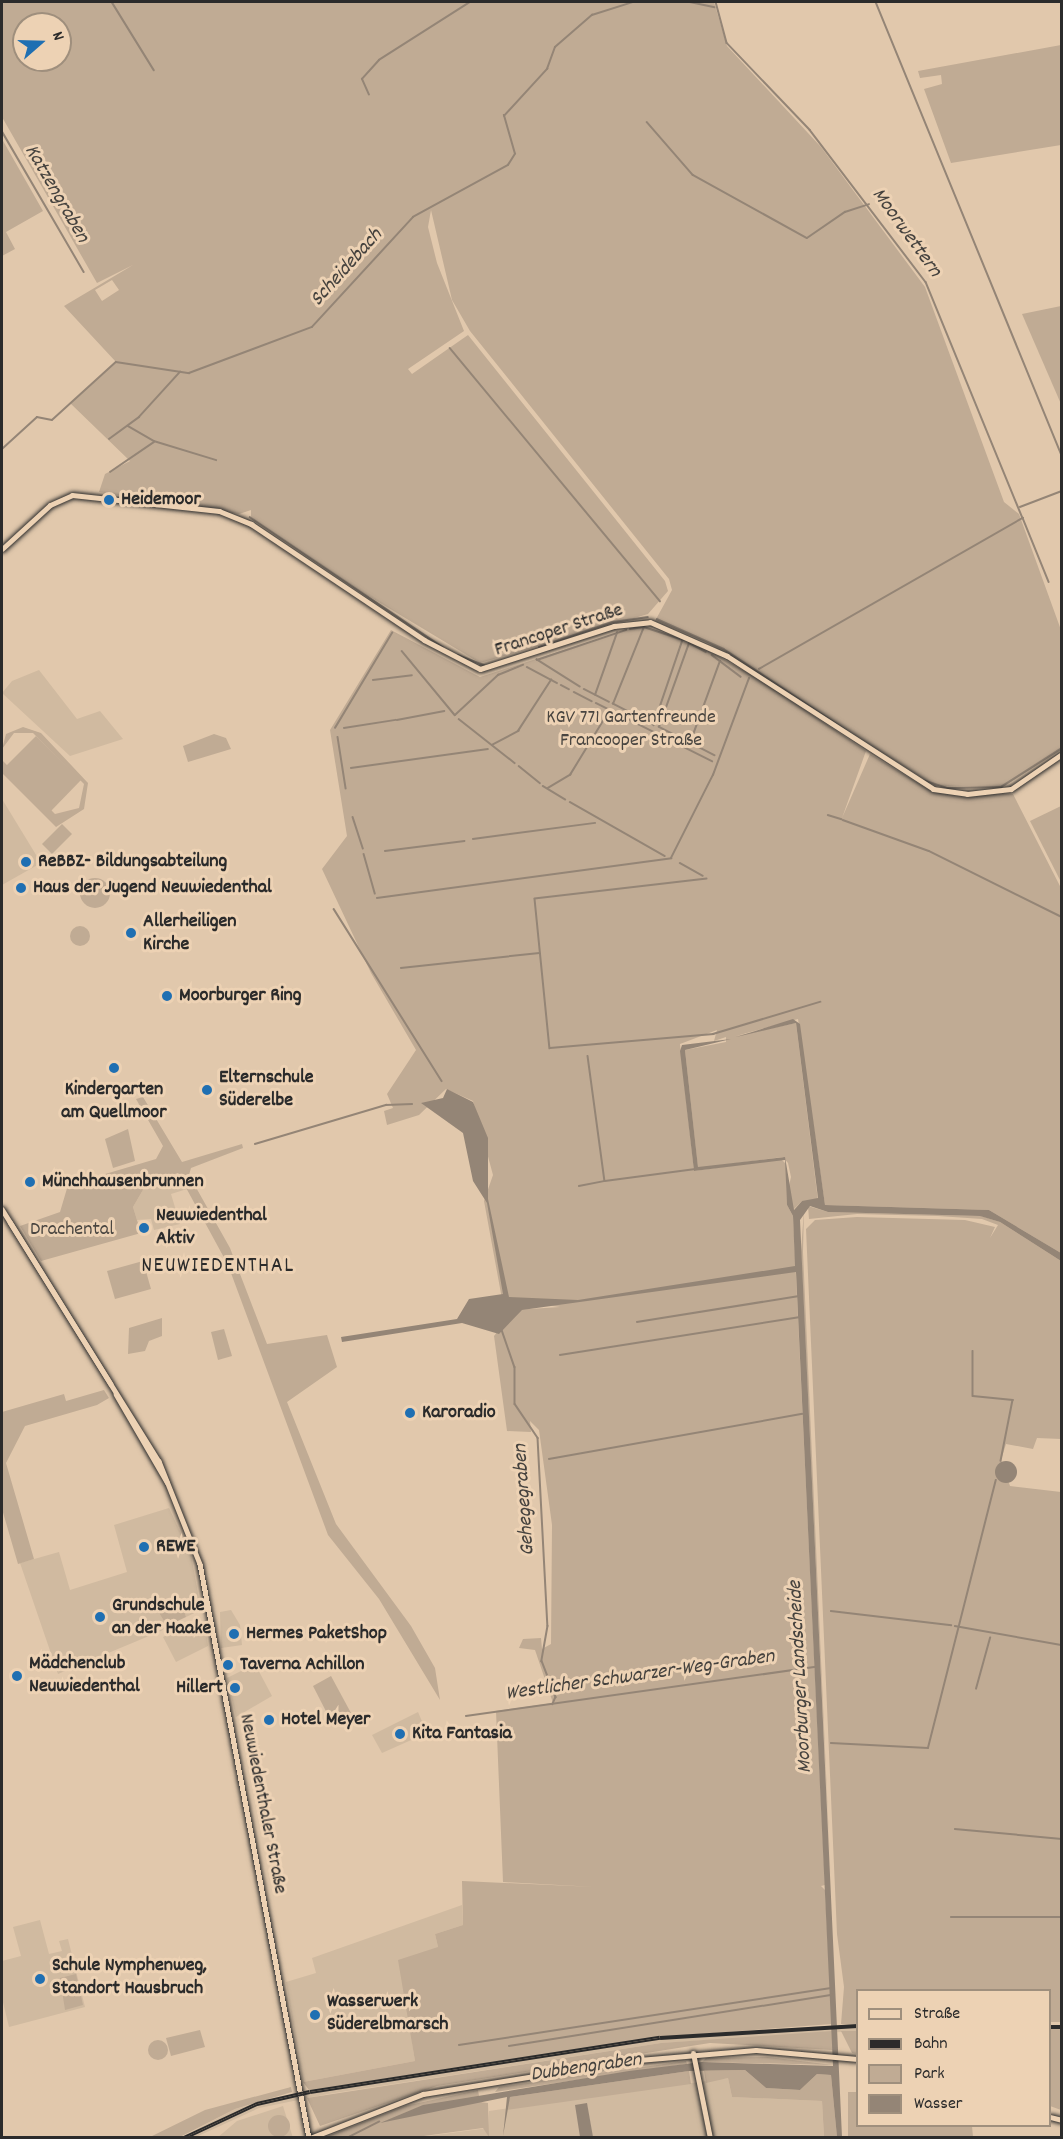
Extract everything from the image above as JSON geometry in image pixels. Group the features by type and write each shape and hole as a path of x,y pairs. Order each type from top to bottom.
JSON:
{"main road":[{"name":"Francoper Straße","path":"2,549 50,505 72,495 219,511 251,524 424,640 480,669 626,623 650,622 727,656 933,789 967,794 1011,789 1062,754"},
{"path":"309,2138 370,2110 429,2092 693,2053 835,2055 856,2059"},
{"path":"693,2053 710,2138"}],"street":[{"name":"Neuwiedenthaler Straße","path":"2,1209 114,1389 167,1482 206,1585 309,2138"}],"shaded area":[{"path":"39,670 77,719 100,711 123,739 70,756 2,693 12,681"},
{"path":"2,799 41,863 2,885"},
{"path":"178,1174 187,1189 171,1194 180,1224 154,1230 151,1219 137,1220 133,1207 147,1183"},
{"name":"Grundschule an der Haake","path":"169,1508 191,1555 201,1610 186,1617 180,1598 156,1608 167,1626 161,1631 58,1674 20,1563 59,1552 70,1590 127,1572 114,1525"},
{"path":"231,1610 240,1625 242,1645 221,1648 220,1612"},
{"path":"197,1620 205,1625 208,1646 176,1662 163,1637"},
{"path":"255,1664 272,1696 236,1717 227,1678"},
{"name":"Kita Fantasia","path":"418,1712 427,1733 382,1753 372,1735"},
{"name":"Wasserwerk Süderelbmarsch","path":"462,1905 463,1925 435,1934 438,1947 412,2042 415,2061 303,2082 286,1982 316,1973 312,1958"},
{"name":"Schule Nymphenweg, Standort Hausbruch","path":"40,1920 49,1954 62,1951 59,1941 68,1939 85,2007 9,2027 2,1998 2,1961 21,1956 13,1927"},
{"path":"856,2024 856,2031 661,2043 328,2094 259,2108 196,2137 180,2138 235,2109 309,2090 660,2037"},
{"path":"728,2078 732,2097 822,2101 824,2138 413,2138 488,2128 489,2111"},
{"path":"283,2106 293,2138 217,2138 237,2121"}],"green space":[{"path":"2,2 714,2 727,46 821,147 925,287 1004,502 1019,514 1061,630 1061,750 1003,787 935,786 708,643 655,621 672,590 669,579 470,331 452,300 431,210 428,227 437,263 464,331 408,369 412,374 468,335 665,581 668,591 648,614 480,663 367,595 251,517 251,510 239,514 99,492 105,474 130,461 70,403 116,362 64,306 133,265 97,283 2,117","holes":["112,280 119,290 102,301 95,290"]},
{"path":"1061,45 1061,145 951,163 924,89 942,84 941,75 920,78 918,71"},
{"path":"2,139 43,211 6,232 15,249 2,256"},
{"path":"1062,306 1061,404 1022,314"},
{"name":"KGV 771 Gartenfreunde Francooper Straße","path":"642,625 700,646 762,681 866,751 842,818 870,754 931,791 1013,794 1061,888 1061,1253 989,1210 825,1205 798,1019 736,1036 796,1023 818,1201 802,1201 793,1210 788,1190 791,1177 788,1163 783,1157 698,1168 685,1050 726,1042 726,1037 714,1041 717,1030 680,1044 694,1171 781,1159 786,1164 787,1205 793,1216 825,1885 821,1886 825,1890 832,2024 660,2037 309,2090 303,2082 415,2061 398,1960 438,1947 435,1934 463,1925 462,1881 595,1887 503,1882 496,1711 553,1703 535,1650 519,1648 523,1639 541,1638 542,1649 551,1644 552,1525 539,1430 530,1421 531,1432 507,1431 494,1336 514,1310 560,1307 502,1299 484,1201 493,1175 473,1101 446,1089 419,1115 387,1125 384,1111 393,1108 387,1094 416,1050 371,973 322,869 347,836 330,730 391,630 480,677"},
{"path":"23,727 41,733 88,783 84,809 56,827 2,773 2,760 55,814 79,808 84,784 33,733 14,733 2,749 6,734"},
{"path":"214,734 226,738 231,749 188,762 183,746"},
{"path":"36,736 81,780 51,811 6,766"},
{"path":"1062,806 1061,882 1030,821"},
{"path":"62,824 72,834 52,854 42,844"},
{"path":"95,878 101,879 109,887 109,899 101,907 95,908 89,907 81,899 80,893 81,887 89,879"},
{"path":"80,926 87,929 90,936 87,943 80,946 73,943 70,936 73,929"},
{"name":"Drachental","path":"143,1097 182,1162 242,1144 243,1148 191,1168 189,1175 230,1248 267,1344 327,1335 337,1367 287,1402 336,1524 411,1626 435,1668 440,1700 379,1599 328,1535 228,1265 178,1173 147,1183 133,1207 141,1233 41,1261 20,1226 60,1212 68,1185 156,1159 163,1146 136,1099"},
{"path":"128,1129 135,1161 113,1168 105,1139"},
{"path":"808,1206 828,1212 981,1216 1000,1222 1061,1261 1061,1439 1037,1438 1033,1449 1006,1444 1001,1460 1010,1486 1061,1492 1061,2022 1051,2022 1051,1989 856,1989 856,2024 841,2024 844,1987 837,1934 806,1229 815,1220 857,1217 965,1220 995,1227 990,1238 998,1225 982,1219 938,1216 857,1214 809,1219"},
{"path":"804,1209 803,1252 831,1886 801,1252"},
{"path":"143,1261 151,1289 115,1299 107,1271"},
{"path":"162,1318 162,1336 149,1341 145,1351 128,1354 129,1328"},
{"path":"224,1329 232,1356 218,1360 211,1332"},
{"path":"104,1390 109,1398 97,1405 25,1426 6,1463 34,1559 18,1564 2,1509 2,1412 64,1394 66,1401"},
{"path":"180,1598 186,1617 167,1626 156,1608"},
{"path":"331,1676 351,1713 332,1723 313,1686"},
{"path":"76,1974 83,2005 65,2010 60,1978"},
{"path":"1051,2029 1061,2029 1061,2110 1051,2106"},
{"path":"200,2030 205,2047 171,2056 166,2038"},
{"path":"832,2031 833,2050 710,2043 437,2086 320,2126 307,2098 661,2043"},
{"path":"841,2031 856,2031 856,2054 852,2053"},
{"path":"158,2040 165,2043 168,2050 165,2057 158,2060 151,2057 148,2050 151,2043"},
{"path":"768,2057 833,2065 702,2062 706,2058"},
{"path":"686,2061 687,2064 495,2092 499,2087"},
{"path":"745,2070 766,2088 800,2090 817,2074 831,2075 837,2137 824,2137 822,2101 732,2097 728,2078 706,2083 704,2071"},
{"path":"689,2071 691,2084 506,2110 510,2097"},
{"path":"291,2087 292,2092 235,2109 180,2137 150,2137 205,2110"},
{"path":"478,2090 480,2102 488,2103 489,2137 483,2128 409,2138 323,2138 405,2106"},
{"path":"848,2092 856,2092 856,2127 972,2127 973,2137 848,2137"},
{"path":"279,2115 287,2118 290,2126 287,2134 279,2137 271,2134 268,2126 271,2118"}],"water":[{"path":"793,1019 800,1024 825,1205 989,1210 1061,1253 1061,1261 1000,1222 980,1216 828,1212 810,1206 800,1220 842,2137 837,2137 831,2075 817,2074 800,2090 766,2088 745,2070 689,2071 510,2097 503,2136 507,2097 380,2123 423,2105 629,2071 702,2062 833,2066 796,1272 522,1310 499,1334 462,1323 342,1342 341,1337 457,1319 469,1299 503,1294 487,1203 473,1181 463,1133 421,1103 443,1098 447,1089 473,1102 488,1138 488,1199 509,1297 578,1300 795,1266 793,1216 787,1205 785,1160 694,1171 680,1051 682,1045 731,1039 685,1050 698,1167 785,1157 794,1210 802,1201 818,1198 796,1023 736,1037"},
{"path":"1006,1461 1014,1464 1017,1472 1014,1480 1006,1483 998,1480 995,1472 998,1464"},
{"path":"587,2103 593,2137 580,2137 575,2105"}],"waterway":[{"path":"112,2 154,70"},
{"path":"369,95 362,79 379,60 470,2"},
{"name":"Scheidebach","path":"2,449 37,417 52,420 116,362 189,373 312,327 413,217 508,165 515,154 504,116 547,69 555,47 592,15 633,2"},
{"name":"Scheidebach","path":"690,2 714,7"},
{"name":"Moorwettern","path":"716,2 727,43 810,130 926,282 1023,518"},
{"name":"Moorwettern","path":"876,2 1062,456"},
{"path":"647,122 693,175 807,238 845,212 869,204"},
{"name":"Katzengraben","path":"2,131 84,272"},
{"path":"450,348 660,601"},
{"path":"109,439 139,417 180,372"},
{"path":"128,426 154,441 216,460"},
{"path":"110,472 154,442"},
{"path":"1020,507 1062,491"},
{"path":"250,517 443,647"},
{"path":"759,669 1023,518 1049,582"},
{"path":"539,647 613,622 648,617"},
{"path":"657,619 724,649 846,730"},
{"path":"630,629 644,627 683,640 654,725 613,704 644,627"},
{"path":"580,687 537,660 626,630"},
{"path":"335,728 392,633"},
{"path":"595,695 617,633"},
{"path":"684,740 659,727 689,643 706,652"},
{"path":"402,651 455,715 498,675 523,665"},
{"path":"458,655 484,665"},
{"path":"712,655 741,677"},
{"path":"690,743 720,661"},
{"path":"527,667 557,683"},
{"path":"373,680 412,675"},
{"path":"377,898 671,858 713,775 749,678"},
{"path":"492,745 518,731 551,680"},
{"path":"561,685 569,689"},
{"path":"584,689 609,702"},
{"path":"574,692 592,701"},
{"path":"596,703 712,761"},
{"path":"397,720 444,711"},
{"path":"548,788 570,775 609,711"},
{"path":"459,719 515,763"},
{"path":"344,728 395,720"},
{"path":"338,737 346,788"},
{"path":"687,741 715,755"},
{"path":"923,780 947,788 1001,787 1062,748"},
{"path":"351,768 488,749"},
{"path":"519,766 540,783"},
{"path":"543,786 565,799"},
{"path":"570,802 665,856"},
{"path":"828,815 841,819"},
{"path":"353,817 363,848"},
{"path":"843,820 929,851 1062,917"},
{"path":"473,839 595,823"},
{"path":"385,851 464,841"},
{"path":"364,854 375,893"},
{"path":"680,863 703,876"},
{"path":"707,879 535,899 550,1048 713,1034 820,1002"},
{"path":"334,909 442,1081"},
{"path":"401,968 539,953"},
{"path":"588,1056 605,1181 695,1169"},
{"path":"255,1144 386,1105 412,1104"},
{"path":"579,1186 604,1181"},
{"path":"637,1322 799,1296"},
{"path":"560,1355 800,1317"},
{"name":"Gehegegraben","path":"502,1330 515,1367 515,1404 538,1438 548,1626 542,1661 556,1697 553,1704"},
{"path":"973,1351 973,1396 1013,1400 1001,1461"},
{"path":"549,1459 802,1414"},
{"path":"831,1743 928,1748 996,1480"},
{"path":"831,1611 951,1625"},
{"path":"955,1626 1062,1645"},
{"path":"976,1689 990,1638"},
{"name":"Westlicher Schwarzer-Weg-Graben","path":"466,1716 816,1667"},
{"path":"955,1829 1062,1839"},
{"path":"951,1917 1062,1917"},
{"path":"459,2045 831,1988"},
{"path":"509,2046 832,1995"},
{"name":"Dubbengraben","path":"347,2138 379,2122"}],"railway":[{"path":"184,2138 257,2104 310,2092 660,2038 856,2026"},
{"path":"1051,2027 1062,2027"}],"place":[{"name":"Heidemoor","path":"109,500"},
{"name":"ReBBZ- Bildungsabteilung","path":"26,862"},
{"name":"Haus der Jugend Neuwiedenthal","path":"21,888"},
{"name":"Allerheiligen Kirche","path":"131,933"},
{"name":"Moorburger Ring","path":"167,996"},
{"name":"Kindergarten am Quellmoor","path":"114,1068"},
{"name":"Elternschule Süderelbe","path":"207,1090"},
{"name":"Münchhausenbrunnen","path":"30,1182"},
{"name":"Neuwiedenthal Aktiv","path":"144,1228"},
{"name":"Karoradio","path":"410,1413"},
{"name":"REWE","path":"144,1547"},
{"name":"Grundschule an der Haake","path":"100,1617"},
{"name":"Hermes PaketShop","path":"234,1634"},
{"name":"Taverna Achillon","path":"228,1665"},
{"name":"Mädchenclub Neuwiedenthal","path":"17,1676"},
{"name":"Hillert","path":"235,1688"},
{"name":"Hotel Meyer","path":"269,1720"},
{"name":"Kita Fantasia","path":"400,1734"},
{"name":"Schule Nymphenweg, Standort Hausbruch","path":"40,1979"},
{"name":"Wasserwerk Süderelbmarsch","path":"315,2015"}],"district":[{"name":"NEUWIEDENTHAL","path":"218,1267"}],"water label":[{"name":"Moorburger Landscheide","path":"801,1677"}]}
